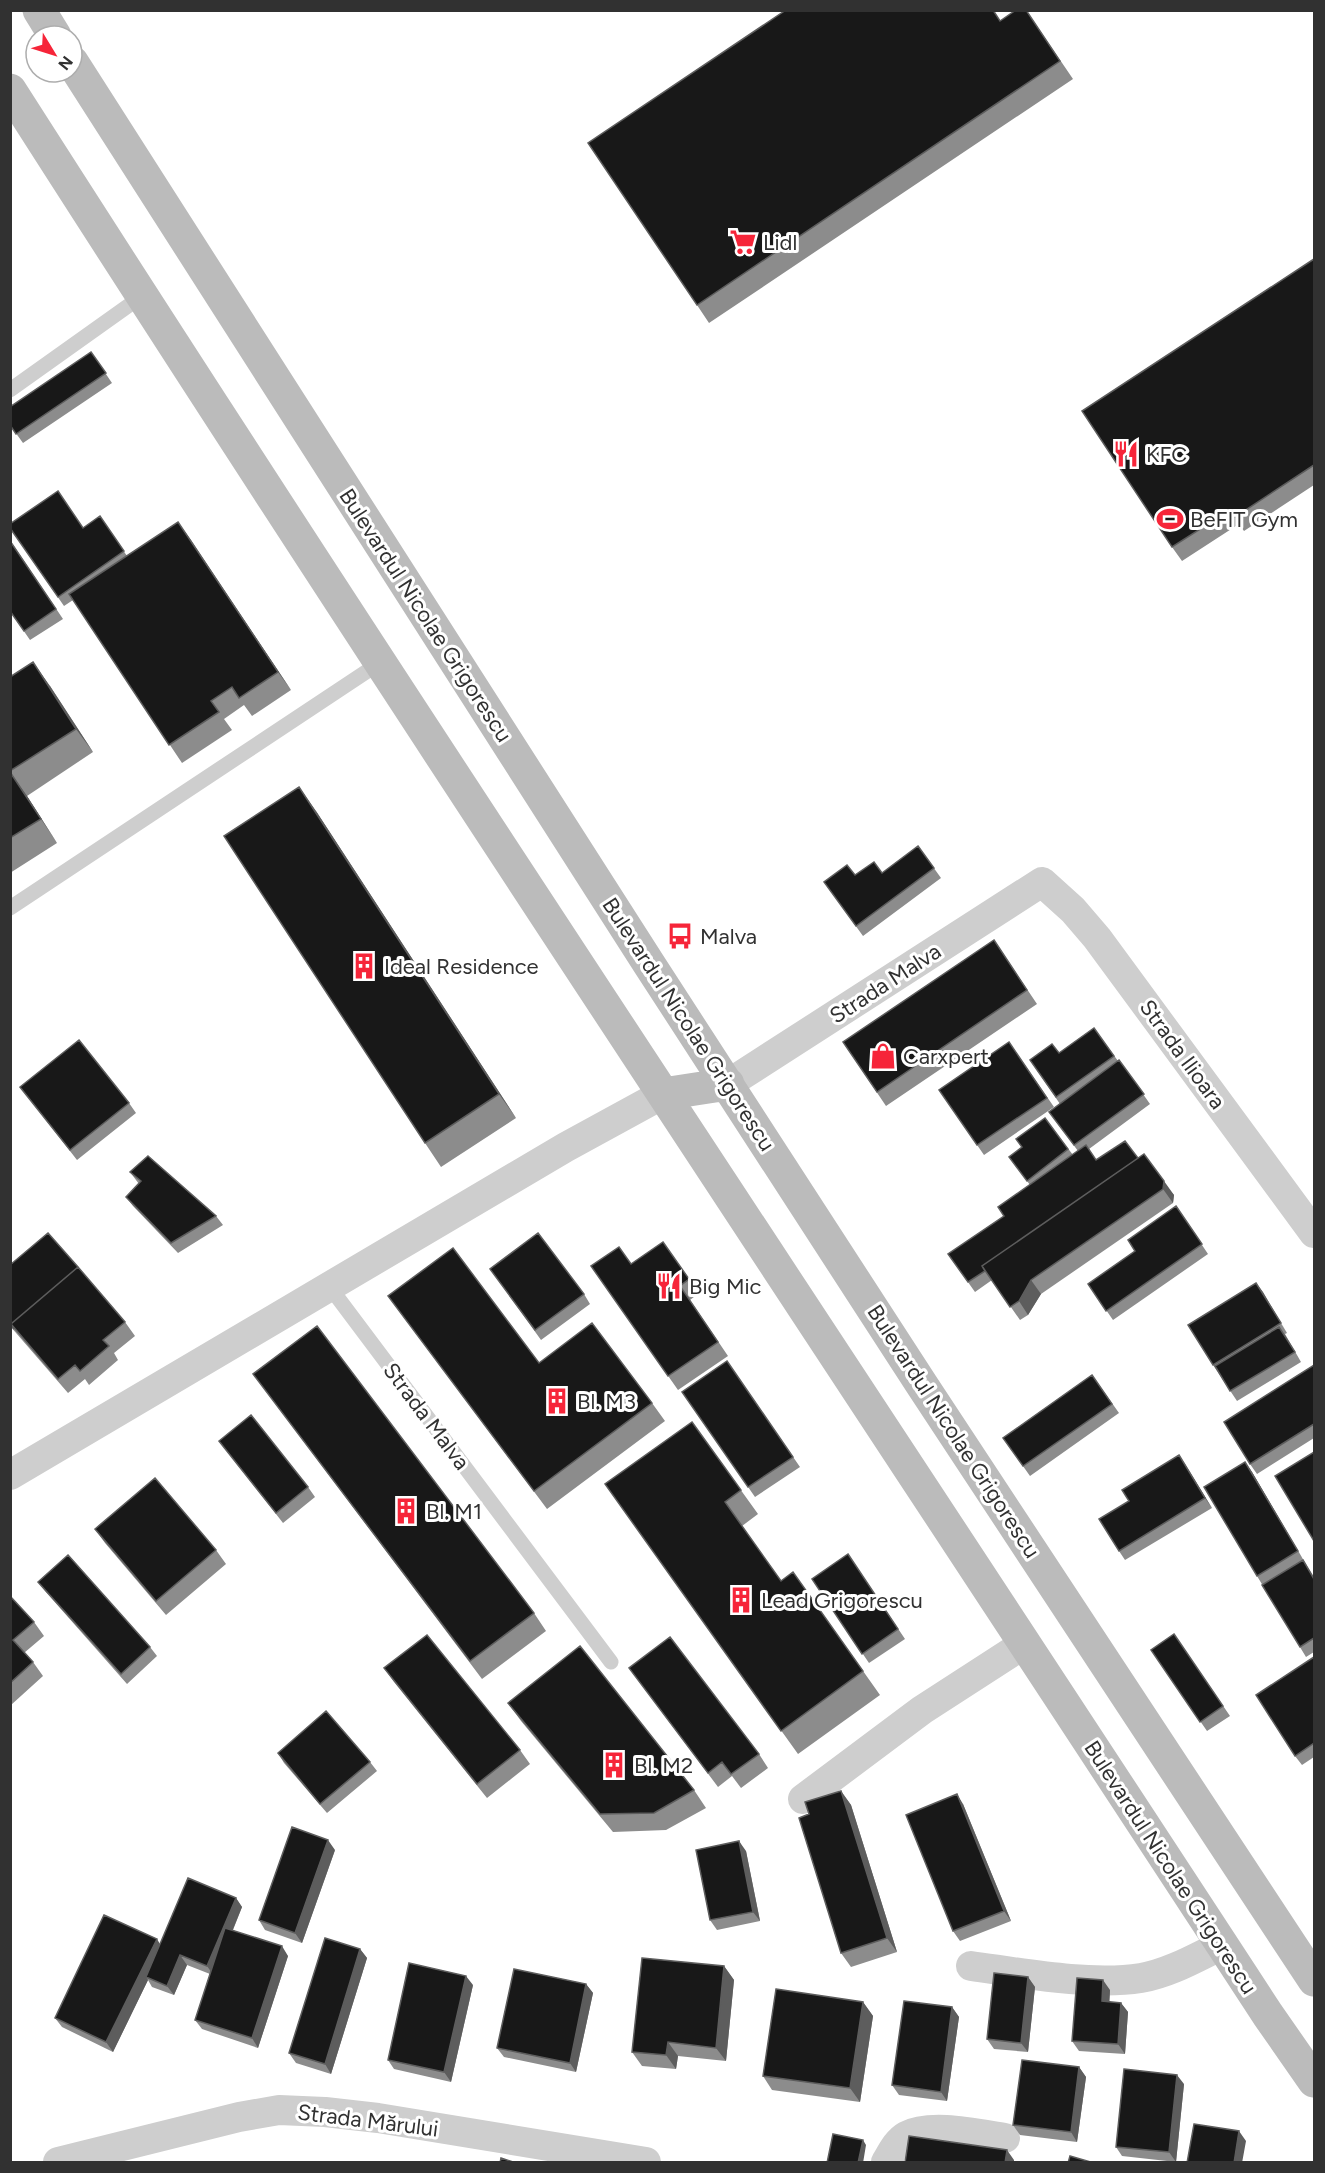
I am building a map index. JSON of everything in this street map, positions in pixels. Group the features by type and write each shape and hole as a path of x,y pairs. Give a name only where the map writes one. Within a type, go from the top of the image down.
{"main road":[{"path":"39,10 48,24"},
{"name":"Bulevardul Nicolae Grigorescu","path":"84,81 649,964 922,1385 1314,1980"},
{"name":"Bulevardul Nicolae Grigorescu","path":"10,90 663,1094 1314,2081"},
{"path":"663,1094 728,1084"}],"street":[{"name":"Strada Malva","path":"728,1084 1042,882"},
{"name":"Strada Ilioara","path":"1042,882 1073,910 1097,938 1314,1233"},
{"path":"10,1475 586,1135 663,1094"},
{"path":"803,1799 922,1710 1024,1644"},
{"path":"971,1966 1044,1976 1115,1980 1143,1977 1179,1966 1222,1944"},
{"name":"Strada Mărului","path":"58,2163 239,2117 279,2110 378,2118 646,2163"},
{"path":"886,2163 904,2137 923,2131 957,2132 1005,2138"}],"lane":[{"path":"10,390 142,296"},
{"path":"10,908 381,662"},
{"name":"Strada Malva","path":"329,1286 611,1662"}],"building":[{"name":"Lidl","path":"786,10 993,10 1000,21 1016,10 1026,10 1060,61 697,305 588,143"},
{"path":"1314,259 1314,465 1235,517 1230,510 1172,547 1082,411"},
{"path":"91,352 106,373 16,434 10,425 10,407"},
{"path":"58,491 83,528 100,516 124,551 58,597 10,528 10,524"},
{"path":"178,522 278,672 239,698 232,687 211,701 219,712 169,745 69,594"},
{"path":"10,541 56,609 24,631 10,611"},
{"path":"33,662 76,729 10,771 10,677"},
{"path":"10,772 41,819 10,838"},
{"name":"Ideal Residence","path":"299,787 499,1094 425,1143 224,836"},
{"path":"918,846 934,868 856,926 824,882 847,865 855,875 874,862 882,873"},
{"path":"994,940 1027,990 877,1092 843,1042"},
{"path":"1094,1028 1114,1056 1056,1097 1030,1060 1052,1044 1059,1053"},
{"path":"79,1040 129,1103 70,1150 20,1087"},
{"path":"1009,1042 1047,1098 977,1145 939,1090"},
{"path":"1119,1060 1144,1094 1074,1145 1049,1112"},
{"path":"1045,1118 1068,1149 1027,1181 1009,1157 1022,1147 1016,1139"},
{"path":"1125,1141 1138,1158 982,1266 985,1271 968,1282 948,1254 1004,1216 998,1207 1086,1145 1096,1160"},
{"path":"1144,1154 1164,1181 1163,1189 1031,1280 1019,1301 1010,1307 982,1266"},
{"path":"148,1156 216,1216 171,1243 126,1197 141,1181 130,1172"},
{"path":"1176,1206 1202,1244 1106,1311 1088,1284 1135,1251 1128,1240"},
{"path":"48,1233 78,1267 11,1324 14,1329 10,1324 10,1265"},
{"path":"538,1233 584,1294 535,1330 490,1269"},
{"path":"663,1242 689,1279 680,1286 718,1342 668,1376 591,1266 619,1247 631,1264"},
{"name":"Bl. M3","path":"453,1248 539,1363 592,1323 652,1403 534,1491 388,1296"},
{"path":"78,1267 125,1322 103,1340 109,1346 80,1371 75,1365 58,1379 11,1324"},
{"path":"1256,1283 1281,1323 1213,1365 1188,1325"},
{"name":"Bl. M1","path":"317,1326 534,1613 470,1661 253,1374"},
{"path":"1279,1327 1295,1352 1230,1391 1215,1366"},
{"path":"727,1361 793,1457 748,1487 682,1392"},
{"path":"1314,1365 1314,1424 1250,1464 1224,1422"},
{"path":"1092,1375 1112,1404 1023,1466 1003,1438"},
{"path":"251,1415 308,1487 276,1513 219,1441"},
{"name":"Lead Grigorescu","path":"692,1422 741,1490 725,1502 781,1581 793,1572 863,1671 781,1731 605,1484"},
{"path":"1314,1452 1314,1541 1275,1476"},
{"path":"1179,1455 1205,1498 1119,1551 1099,1519 1129,1501 1122,1490"},
{"path":"1245,1462 1298,1551 1257,1576 1204,1487"},
{"path":"155,1478 216,1550 156,1601 95,1529"},
{"path":"848,1554 898,1629 862,1654 812,1579"},
{"path":"68,1555 150,1647 121,1674 38,1582"},
{"path":"1303,1560 1314,1579 1314,1638 1300,1647 1262,1585"},
{"path":"10,1596 34,1622 13,1640 33,1662 10,1683"},
{"path":"1174,1634 1223,1706 1200,1722 1151,1650"},
{"path":"427,1635 520,1750 477,1784 384,1668"},
{"path":"670,1637 759,1754 731,1774 722,1762 708,1773 629,1668"},
{"name":"Bl. M2","path":"580,1646 694,1790 654,1813 600,1814 508,1703"},
{"path":"1314,1657 1314,1743 1295,1756 1256,1695"},
{"path":"326,1711 370,1762 320,1804 278,1753"},
{"path":"841,1791 887,1938 841,1953 799,1818 809,1814 805,1802"},
{"path":"957,1794 1004,1911 953,1931 906,1815"},
{"path":"292,1827 328,1840 295,1933 259,1920"},
{"path":"739,1841 753,1912 710,1920 696,1850"},
{"path":"188,1878 236,1898 207,1966 180,1955 167,1986 146,1977"},
{"path":"104,1915 157,1939 106,2042 55,2018"},
{"path":"225,1928 282,1946 252,2038 195,2020"},
{"path":"325,1938 360,1949 325,2064 289,2053"},
{"path":"642,1958 724,1966 716,2048 668,2042 666,2055 632,2052"},
{"path":"409,1963 466,1976 444,2072 388,2060"},
{"path":"514,1969 586,1984 570,2063 497,2048"},
{"path":"994,1973 1028,1977 1021,2043 987,2039"},
{"path":"1077,1978 1103,1980 1102,2001 1121,2003 1118,2044 1072,2041"},
{"path":"776,1989 863,2002 850,2088 763,2076"},
{"path":"904,2001 952,2007 941,2092 892,2085"},
{"path":"1022,2060 1079,2067 1071,2132 1013,2125"},
{"path":"1124,2069 1177,2075 1169,2152 1116,2147"},
{"path":"1194,2124 1239,2131 1234,2163 1187,2163"},
{"path":"833,2134 863,2140 858,2163 827,2163"},
{"path":"909,2136 1007,2150 1005,2163 905,2163"},
{"path":"1070,2156 1094,2163 1068,2163"},
{"path":"501,2158 516,2163 500,2163"}],"place":[{"name":"Lidl","path":"743,242"},
{"name":"KFC","path":"1126,454"},
{"name":"BeFIT Gym","path":"1170,519"},
{"name":"Malva","path":"680,936"},
{"name":"Ideal Residence","path":"364,966"},
{"name":"Carxpert","path":"883,1056"},
{"name":"Big Mic","path":"669,1286"},
{"name":"Bl. M3","path":"557,1401"},
{"name":"Bl. M1","path":"406,1511"},
{"name":"Lead Grigorescu","path":"741,1600"},
{"name":"Bl. M2","path":"614,1765"}]}
